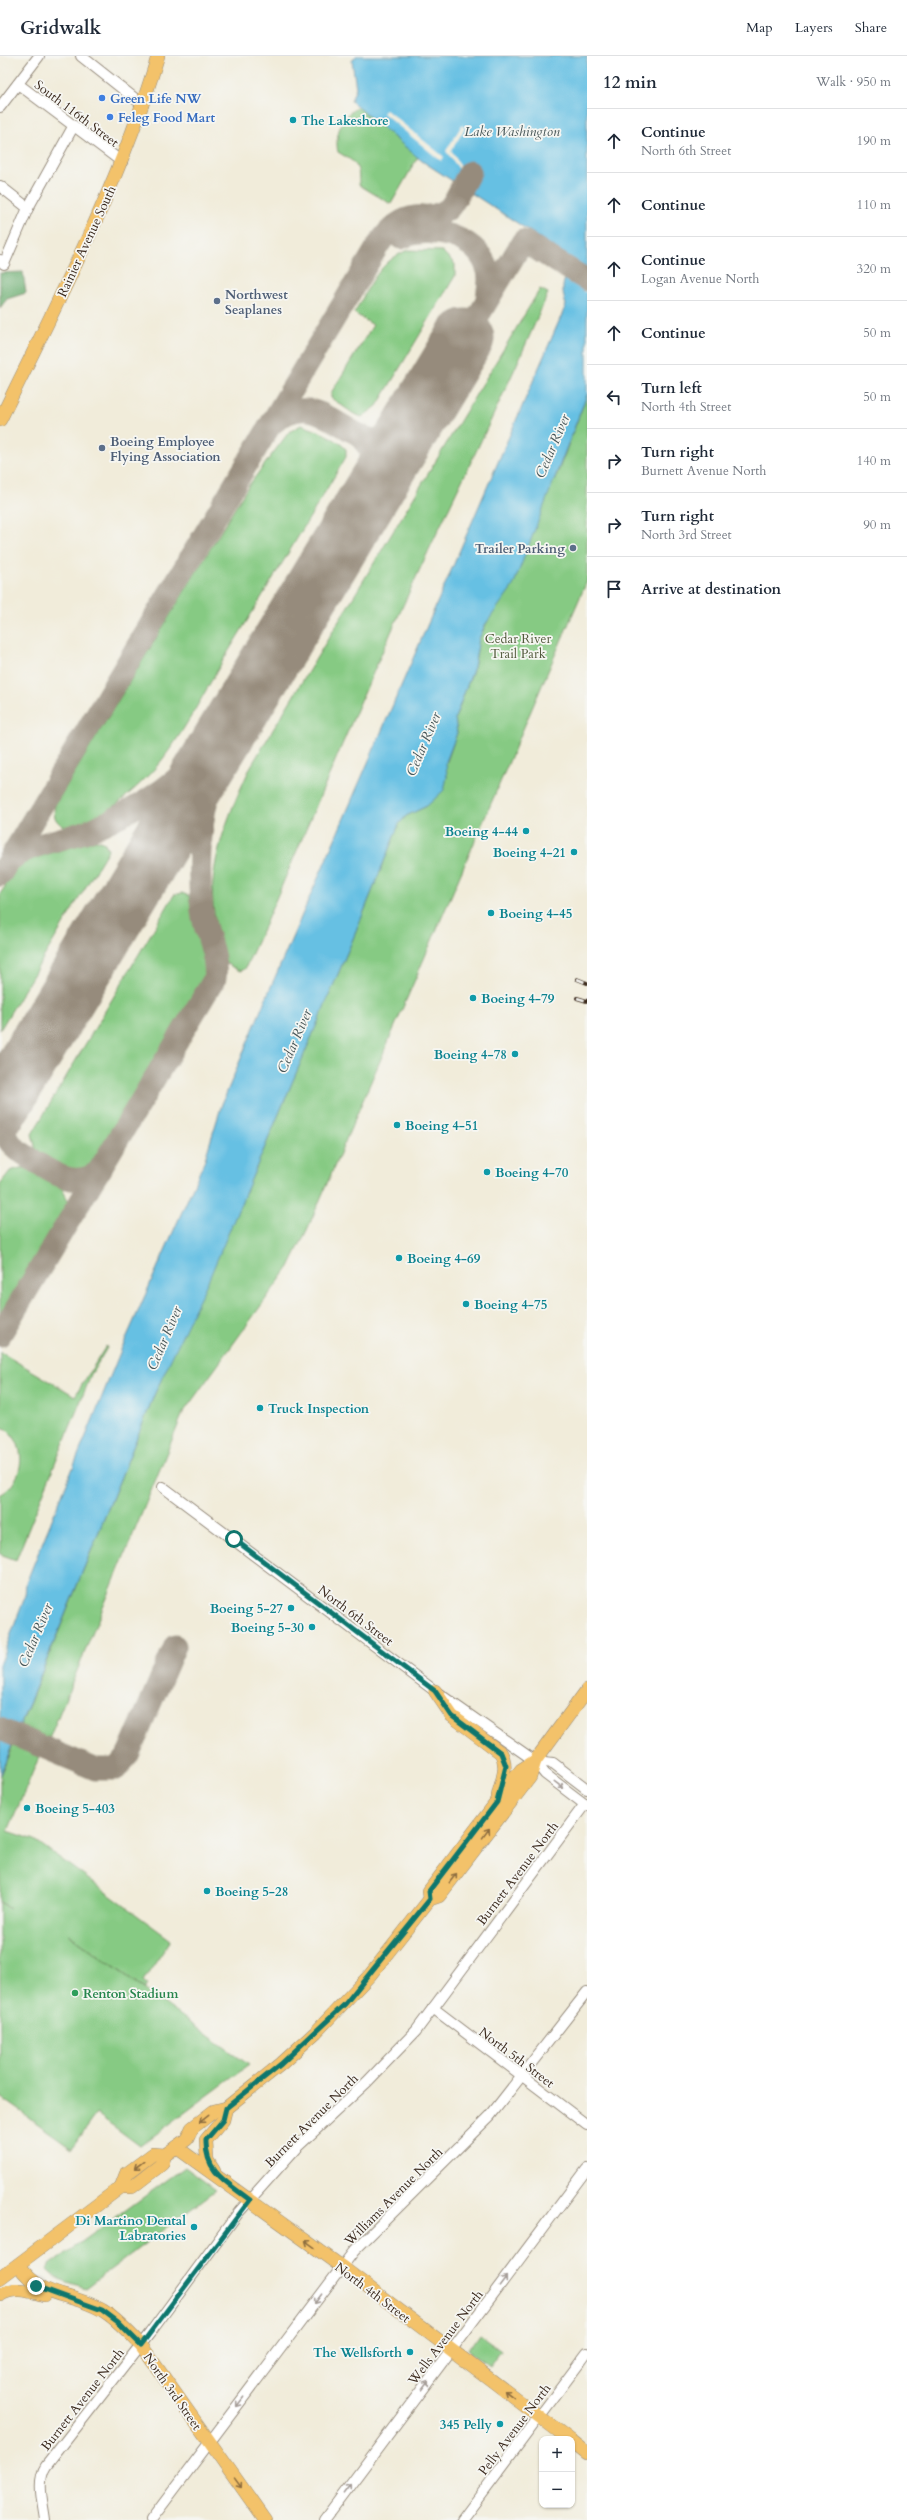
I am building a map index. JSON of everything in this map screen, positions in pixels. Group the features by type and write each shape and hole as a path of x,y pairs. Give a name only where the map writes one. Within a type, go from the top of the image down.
{"main road":[{"name":"Rainier Avenue South","path":"0,420 83,249 122,162 143,105 158,56"},
{"path":"0,2278 121,2187 126,2174 153,2154 165,2155 187,2139 200,2137 345,2004 430,1899 439,1896 530,1777 535,1761 587,1690"},
{"path":"435,1691 452,1716 501,1753 504,1758 506,1766 497,1802"},
{"path":"430,1899 429,1891 521,1770 535,1761"},
{"path":"216,2174 207,2160 206,2140 225,2114"},
{"name":"North 4th Street","path":"176,2147 216,2174 342,2267 565,2436"},
{"name":"North 3rd Street","path":"18,2265 36,2286 102,2310 118,2322 141,2345 265,2520"},
{"path":"0,2295 6,2292 23,2289 78,2302"},
{"path":"575,2443 587,2453"}],"street":[{"path":"0,107 39,56"},
{"path":"81,56 143,105"},
{"name":"South 116th Street","path":"18,84 122,162"},
{"path":"2,262 28,208 73,126"},
{"path":"0,186 28,208"},
{"name":"North 6th Street","path":"163,1487 435,1691 535,1761 545,1774 586,1805"},
{"name":"North 6th Street","path":"535,1761 553,1763 587,1789"},
{"name":"Burnett Avenue North","path":"44,2520 41,2474 141,2345 250,2200 297,2147 402,2047 586,1805"},
{"name":"Williams Avenue North","path":"151,2520 342,2267 366,2238 463,2145 522,2077 587,1992"},
{"name":"North 5th Street","path":"433,2008 587,2125"},
{"name":"Wells Avenue North","path":"324,2520 587,2169"},
{"name":"Pelly Avenue North","path":"462,2520 587,2353"}],"green space":[{"path":"358,107 418,157 391,204 359,185 358,172 355,164 353,161 338,152 337,139 340,126 348,115"},
{"path":"409,250 442,251 455,264 455,276 377,406 362,417 354,414 331,398 331,393 373,325 354,313 370,285 382,268 399,255"},
{"path":"23,272 26,293 7,299 0,308 0,273"},
{"path":"540,289 548,293 531,333 401,610 245,969 240,971 225,963 221,955 213,904 213,887 218,851 236,798 251,766"},
{"name":"Cedar River Trail Park","path":"587,395 587,581 307,1230 289,1267 183,1413 49,1739 20,1727 155,1393 244,1196 355,934 399,824 406,816 427,806 447,777 445,767 457,733 455,718 474,667 479,639 558,472"},
{"path":"301,425 331,437 337,441 346,449 346,457 225,657 187,723 162,760 143,781 113,807 97,818 82,825 68,827 58,822 54,812 55,805 249,485 289,432"},
{"path":"96,840 105,843 108,850 0,1030 0,894 21,862"},
{"path":"182,893 189,896 208,977 205,988 97,1163 89,1173 74,1172 61,1168 36,1150 32,1134 174,895"},
{"path":"20,1168 37,1171 53,1180 65,1194 68,1203 68,1212 65,1220 37,1266 15,1299 0,1317 0,1184 10,1171"},
{"path":"106,1346 107,1348 92,1373 16,1560 0,1554 0,1495 9,1489 15,1480 21,1460 20,1450 16,1440 9,1432 0,1426 0,1352 75,1396"},
{"name":"Renton Stadium","path":"13,1745 39,1757 8,1831 35,1840 171,1940 143,1981 148,1985 145,1989 68,1934 249,2065 140,2146 97,2114 72,2148 0,2097 0,1902 10,1909 0,1901 0,1775"},
{"path":"185,2167 216,2190 86,2288 56,2278 47,2270 50,2265"},
{"path":"479,2334 501,2350 489,2366 468,2350"}],"water":[{"path":"356,56 587,56 587,395 513,586 485,625 479,639 474,667 455,718 457,733 446,762 447,777 444,790 427,806 406,816 399,824 355,934 209,1279 155,1393 0,1775 0,1663 25,1597 26,1583 121,1350 204,1162 222,1104 263,1005 566,305 563,286 574,260 422,161 351,101 356,88 352,61"}],"pier":[{"path":"386,110 444,157 441,161 383,113"},
{"path":"462,125 465,128 451,151 463,169 458,177 455,176 459,169 446,151"},
{"path":"572,261 587,270 587,293 562,278"},
{"path":"0,1719 22,1728 14,1746 0,1740"}],"taxiway":[{"path":"0,875 379,244 394,227 404,220 415,217 436,215 448,209 454,202 470,172"},
{"path":"401,238 413,234 438,233 463,241 473,248 481,257 487,268 489,275 487,298"},
{"path":"465,338 523,241 587,280"},
{"path":"273,423 291,412 308,410 324,415 355,433 371,439 389,440 408,432"},
{"path":"361,437 373,453 375,484"},
{"path":"0,1335 215,978 215,962 202,912 200,885 201,835 204,812 216,765 236,716"},
{"path":"8,862 26,850 36,846 90,830 120,816 148,800 187,770 223,731"},
{"path":"4,1100 2,1114 3,1126 7,1138 16,1149 47,1169 58,1175 69,1178 80,1179 91,1177 101,1169"},
{"path":"0,1729 95,1769 116,1769 128,1755 175,1646"}],"runway":[{"path":"0,1107 465,338"}],"railway":[{"path":"577,979 587,983"},
{"path":"577,998 587,1001"}],"place":[{"name":"Green Life NW","path":"102,98"},
{"name":"Feleg Food Mart","path":"110,117"},
{"name":"The Lakeshore","path":"293,120"},
{"name":"Northwest Seaplanes","path":"217,301"},
{"name":"Boeing Employee Flying Association","path":"102,448"},
{"name":"Trailer Parking","path":"573,548"},
{"name":"Boeing 4-44","path":"526,831"},
{"name":"Boeing 4-21","path":"574,852"},
{"name":"Boeing 4-45","path":"491,913"},
{"name":"Boeing 4-79","path":"473,998"},
{"name":"Boeing 4-78","path":"515,1054"},
{"name":"Boeing 4-51","path":"397,1125"},
{"name":"Boeing 4-70","path":"487,1172"},
{"name":"Boeing 4-69","path":"399,1258"},
{"name":"Boeing 4-75","path":"466,1304"},
{"name":"Truck Inspection","path":"260,1408"},
{"name":"Boeing 5-27","path":"291,1608"},
{"name":"Boeing 5-30","path":"312,1627"},
{"name":"Boeing 5-403","path":"27,1808"},
{"name":"Boeing 5-28","path":"207,1891"},
{"name":"Renton Stadium","path":"75,1993"},
{"name":"Di Martino Dental Labratories","path":"194,2227"},
{"name":"The Wellsforth","path":"410,2352"},
{"name":"345 Pelly","path":"500,2424"}],"route":[{"path":"36,2286 102,2310 118,2322 141,2345 239,2212 250,2200 216,2174 207,2160 206,2140 214,2133 223,2120 226,2108 281,2064 345,2004 392,1948 430,1899 429,1891 497,1802 506,1766 501,1753 452,1716 435,1691 234,1539"}],"water label":[{"name":"Lake Washington","path":"512,131"},
{"name":"Cedar River","path":"552,446"},
{"name":"Cedar River","path":"423,744"},
{"name":"Cedar River","path":"294,1041"},
{"name":"Cedar River","path":"164,1338"},
{"name":"Cedar River","path":"35,1635"}]}
